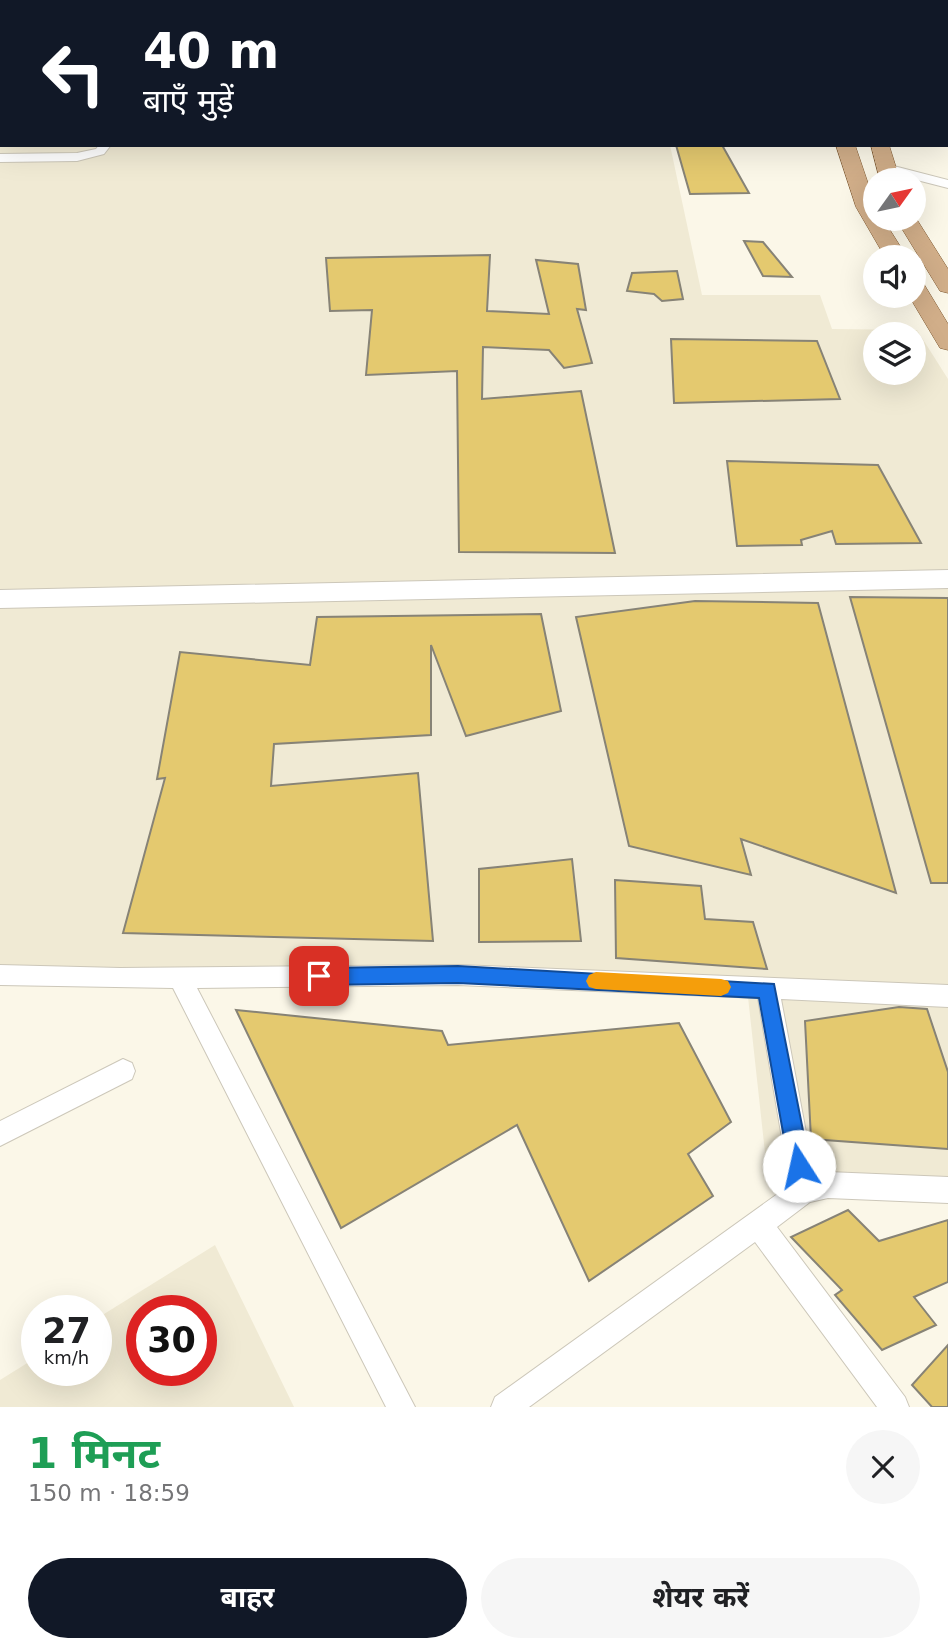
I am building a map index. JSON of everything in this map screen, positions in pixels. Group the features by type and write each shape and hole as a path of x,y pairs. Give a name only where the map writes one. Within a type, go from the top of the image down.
{"main road":[{"path":"846,147 866,207 889,245"},
{"path":"881,147 886,168"},
{"path":"914,231 948,286"},
{"path":"926,306 948,343"}],"street":[{"path":"0,158 84,156 100,152 104,147"},
{"path":"926,180 948,184"},
{"path":"0,599 948,579"},
{"path":"0,975 180,978 458,975 948,996"},
{"path":"180,978 401,1407"},
{"path":"768,990 804,1191"},
{"path":"0,1134 123,1071"},
{"path":"505,1407 804,1191 828,1185 948,1190"},
{"path":"758,1224 894,1407"}],"shaded area":[{"path":"0,147 670,147 702,295 820,295 832,329 863,329 863,385 926,385 926,344 948,379 948,1182 768,1180 748,997 0,966"},
{"path":"215,1245 294,1407 0,1407 0,1380 21,1367 21,1386 112,1386 112,1309 126,1300 126,1386 217,1386 217,1295 135,1295"}],"building":[{"path":"677,147 723,147 749,193 690,194"},
{"path":"744,241 763,242 792,277 763,276"},
{"path":"490,255 487,311 549,314 536,260 578,264 586,310 577,309 592,363 564,368 549,350 483,347 482,399 581,391 615,553 459,552 457,371 366,375 372,310 330,311 326,258"},
{"path":"677,271 683,299 662,301 654,294 627,291 632,273"},
{"path":"671,339 817,341 840,399 674,403"},
{"path":"727,461 878,465 921,543 836,544 832,531 801,540 802,545 737,546"},
{"path":"850,597 948,598 948,883 931,883"},
{"path":"695,601 818,603 896,893 741,839 751,875 629,846 576,617"},
{"path":"541,614 561,711 466,736 431,645 431,735 274,744 271,786 418,773 433,941 123,933 165,778 157,779 180,652 310,665 317,617"},
{"path":"572,859 581,941 479,942 479,869"},
{"path":"615,880 701,886 705,919 753,922 767,969 616,958"},
{"path":"899,1007 927,1009 948,1072 948,1149 811,1139 805,1021"},
{"path":"236,1010 442,1031 448,1045 679,1023 731,1122 688,1154 713,1196 589,1281 517,1125 341,1228"},
{"path":"848,1210 879,1241 948,1220 948,1282 914,1297 936,1325 882,1350 835,1295 842,1290 791,1237"},
{"path":"948,1345 948,1407 932,1407 912,1385"}],"slow traffic":[{"path":"596,981 721,987"}],"route":[{"path":"319,976 458,975 768,990 799,1166"}]}
